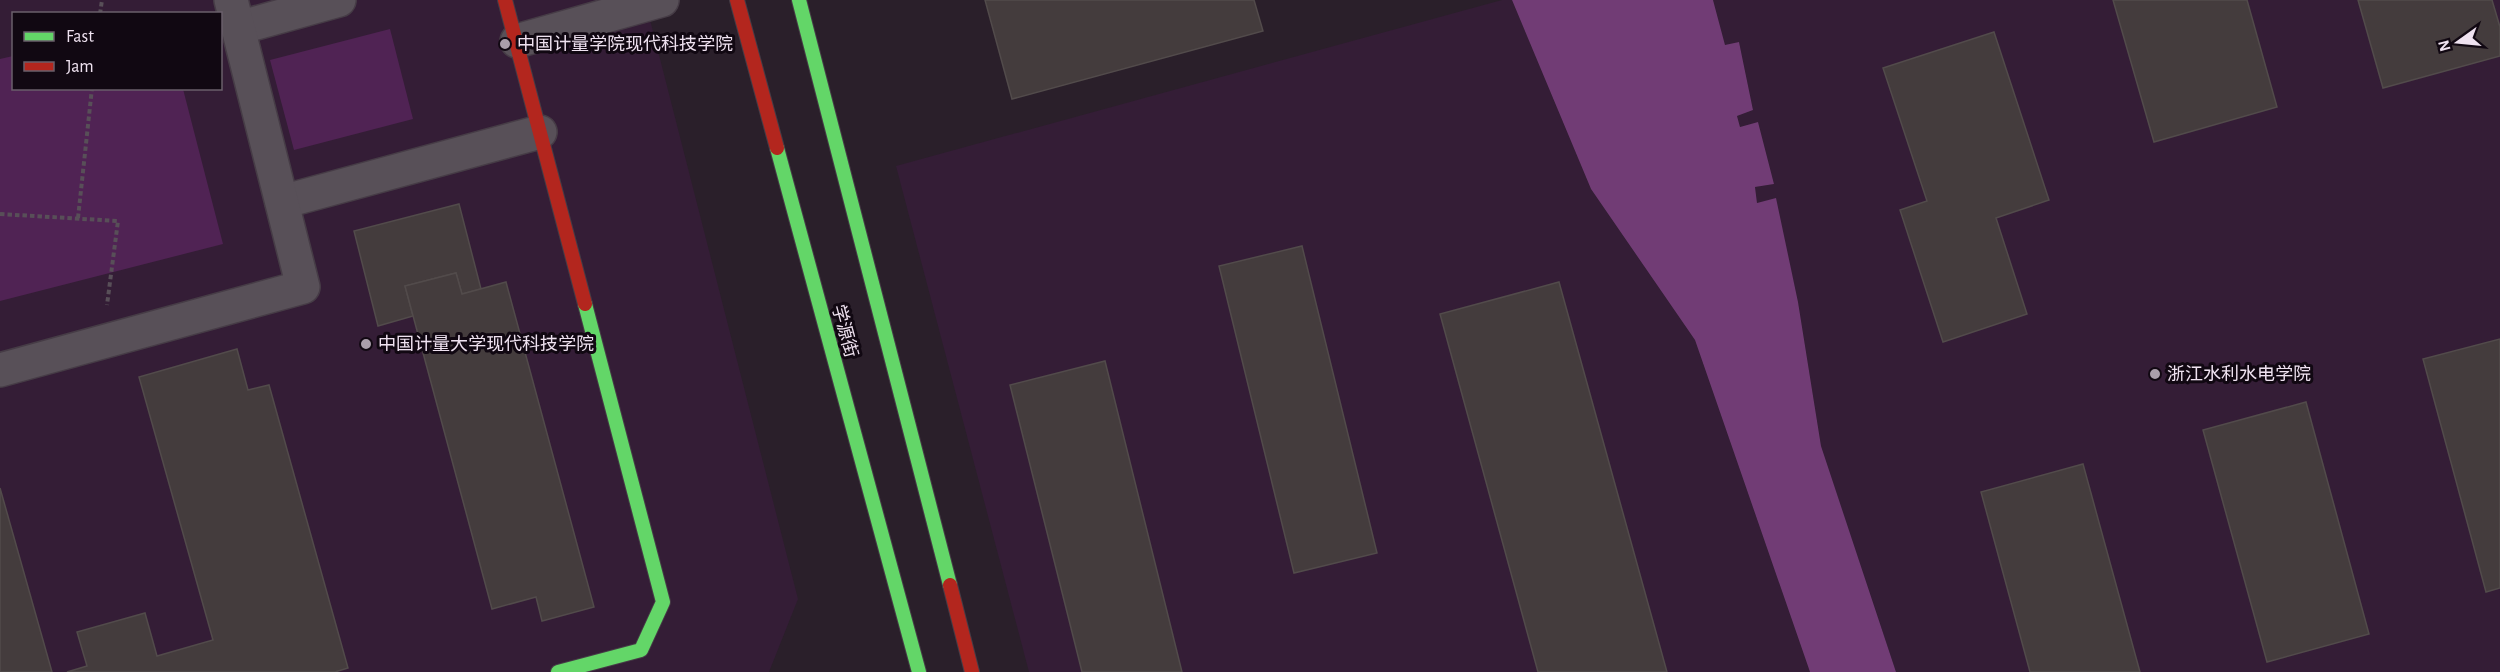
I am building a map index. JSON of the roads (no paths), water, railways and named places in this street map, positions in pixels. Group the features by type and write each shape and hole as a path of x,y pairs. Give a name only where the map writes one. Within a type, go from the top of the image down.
{"main road":[{"path":"505,0 663,602 641,650 558,672"},
{"name":"学源街","path":"737,0 919,672"},
{"path":"799,0 972,672"}],"street":[{"path":"0,369 303,287 234,14 339,0"},
{"path":"517,41 662,0"},
{"path":"282,202 540,132"}],"place":[{"name":"中国计量学院现代科技学院","path":"505,44"},
{"name":"中国计量大学现代科技学院","path":"366,344"},
{"name":"浙江水利水电学院","path":"2155,374"}]}
